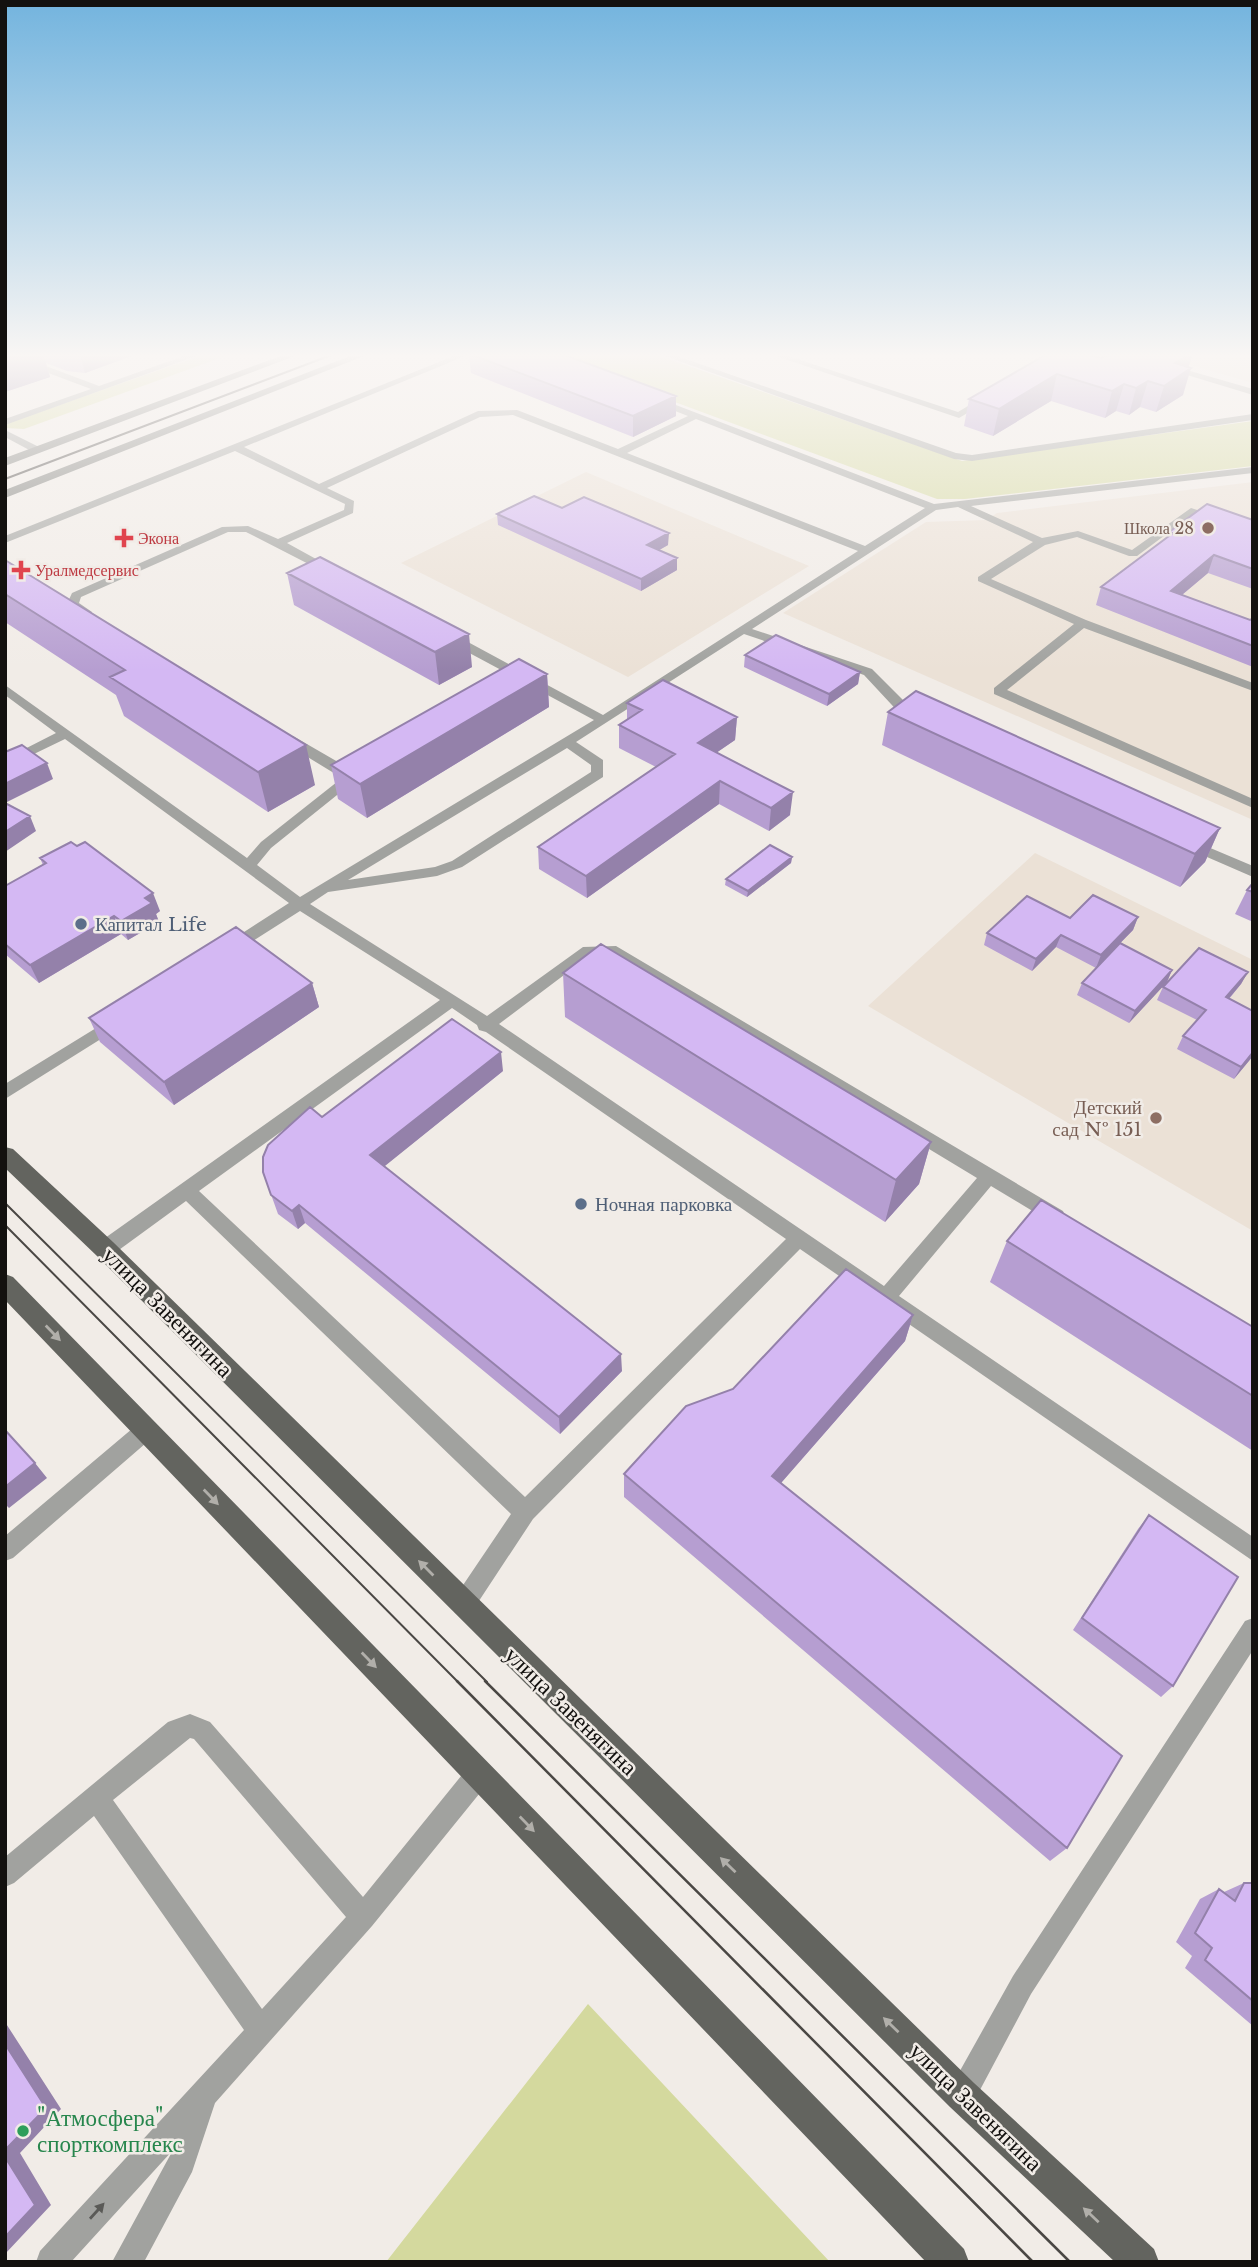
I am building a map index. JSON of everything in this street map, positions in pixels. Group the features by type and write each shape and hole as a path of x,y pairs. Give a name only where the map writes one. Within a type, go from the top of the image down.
{"main road":[{"path":"5,494 93,460"},
{"name":"улица Завенягина","path":"5,1155 105,1249 962,2095 1141,2262"},
{"path":"9,1295 146,1430 951,2262"}],"lane":[{"path":"5,540 203,460"},
{"path":"263,460 350,503 349,511 278,543"},
{"path":"320,486 378,460"},
{"path":"640,460 866,550"},
{"path":"810,460 933,507"},
{"path":"217,957 321,890 603,720 933,507 1253,470"},
{"path":"959,504 1041,542"},
{"path":"1253,532 1191,511 1133,554 1078,534 1041,542 982,579 1082,623 1253,687"},
{"path":"99,622 73,604 76,595 226,529 247,529 349,582"},
{"path":"1082,623 998,691 1253,804"},
{"path":"743,630 869,672 902,710 923,724"},
{"path":"444,635 522,684 603,720"},
{"path":"5,689 300,904 452,1000 485,1026 797,1240 887,1296 1253,1550"},
{"path":"5,764 66,733"},
{"path":"249,865 266,845 356,774 282,735"},
{"path":"321,890 438,871 457,864 598,774 598,763 567,742"},
{"path":"1177,838 1253,872"},
{"path":"485,1026 579,956 588,951 611,950 1070,1224"},
{"path":"105,1249 452,1000"},
{"path":"5,1093 123,1017"},
{"path":"887,1296 990,1175"},
{"path":"186,1190 524,1512"},
{"path":"463,1605 524,1512 797,1240"},
{"path":"5,1550 146,1430"},
{"path":"962,2095 1022,1985 1253,1629"},
{"path":"5,1874 177,1731 197,1727 363,1917"},
{"path":"51,2262 363,1917 479,1774"},
{"path":"97,1798 261,2031"},
{"path":"127,2262 182,2167 197,2130 203,2096"}],"shaded area":[{"path":"586,472 809,566 628,677 401,563"},
{"path":"1253,482 1253,820 783,613 926,522 986,520 997,513"},
{"name":"Детский сад № 151","path":"1035,853 1253,960 1253,1231 868,1006"}],"green space":[{"path":"831,460 1253,460 1253,466 965,499 937,499"},
{"path":"588,2004 830,2262 386,2262"}],"building":[{"path":"534,496 562,508 584,497 669,533 647,545 677,558 641,579 497,514"},
{"path":"1207,504 1253,520 1253,569 1214,555 1171,591 1250,620 1253,618 1253,646 1101,587"},
{"path":"320,557 469,634 435,652 287,573"},
{"path":"5,560 306,745 258,772 110,677 125,670 5,594"},
{"path":"776,635 860,672 829,694 745,655"},
{"path":"519,659 547,674 360,784 331,765"},
{"path":"663,680 737,717 698,743 793,792 771,808 720,781 586,876 538,847 675,754 619,725 642,710 627,703"},
{"path":"916,691 1220,828 1195,854 888,712"},
{"path":"22,745 47,763 5,784 5,752"},
{"path":"5,803 30,816 5,832"},
{"path":"71,842 77,846 85,842 153,893 145,898 152,903 121,921 114,916 30,965 5,944 5,886 46,863 40,858"},
{"path":"770,845 792,857 748,891 726,879"},
{"path":"1093,895 1138,917 1101,955 1061,935 1036,959 987,933 1027,896 1070,918"},
{"path":"236,927 312,983 164,1082 89,1018"},
{"path":"1120,943 1172,970 1135,1011 1082,983"},
{"path":"601,944 931,1142 896,1180 563,973"},
{"path":"1199,948 1248,972 1226,997 1253,1011 1253,1052 1241,1067 1183,1036 1206,1010 1163,987"},
{"path":"452,1019 501,1052 370,1155 621,1354 559,1417 299,1205 292,1211 271,1195 263,1172 263,1157 268,1145 310,1107 322,1117"},
{"path":"1041,1200 1253,1327 1253,1396 1007,1241"},
{"path":"846,1269 913,1315 772,1476 1122,1756 1067,1848 624,1474 686,1406 733,1389"},
{"path":"5,1430 35,1463 5,1487"},
{"path":"1149,1515 1238,1577 1173,1686 1082,1618"},
{"path":"1244,1883 1253,1883 1253,2001 1205,1960 1212,1948 1195,1933 1219,1889 1235,1901"},
{"path":"5,2044 46,2108 5,2150"},
{"path":"5,2157 35,2205 5,2237"}],"tram line":[{"path":"5,479 56,460"},
{"path":"5,1203 487,1682"},
{"path":"5,1225 458,1682"},
{"path":"457,1681 1033,2262"},
{"path":"485,1681 1070,2262"}],"place":[{"name":"Школа 28","path":"1208,528"},
{"name":"Экона","path":"124,538"},
{"name":"Уралмедсервис","path":"21,570"},
{"name":"Капитал Life","path":"81,924"},
{"name":"Детский сад № 151","path":"1156,1118"},
{"name":"Ночная парковка","path":"581,1204"},
{"name":"\"Атмосфера\" спорткомплекс","path":"23,2131"}]}
